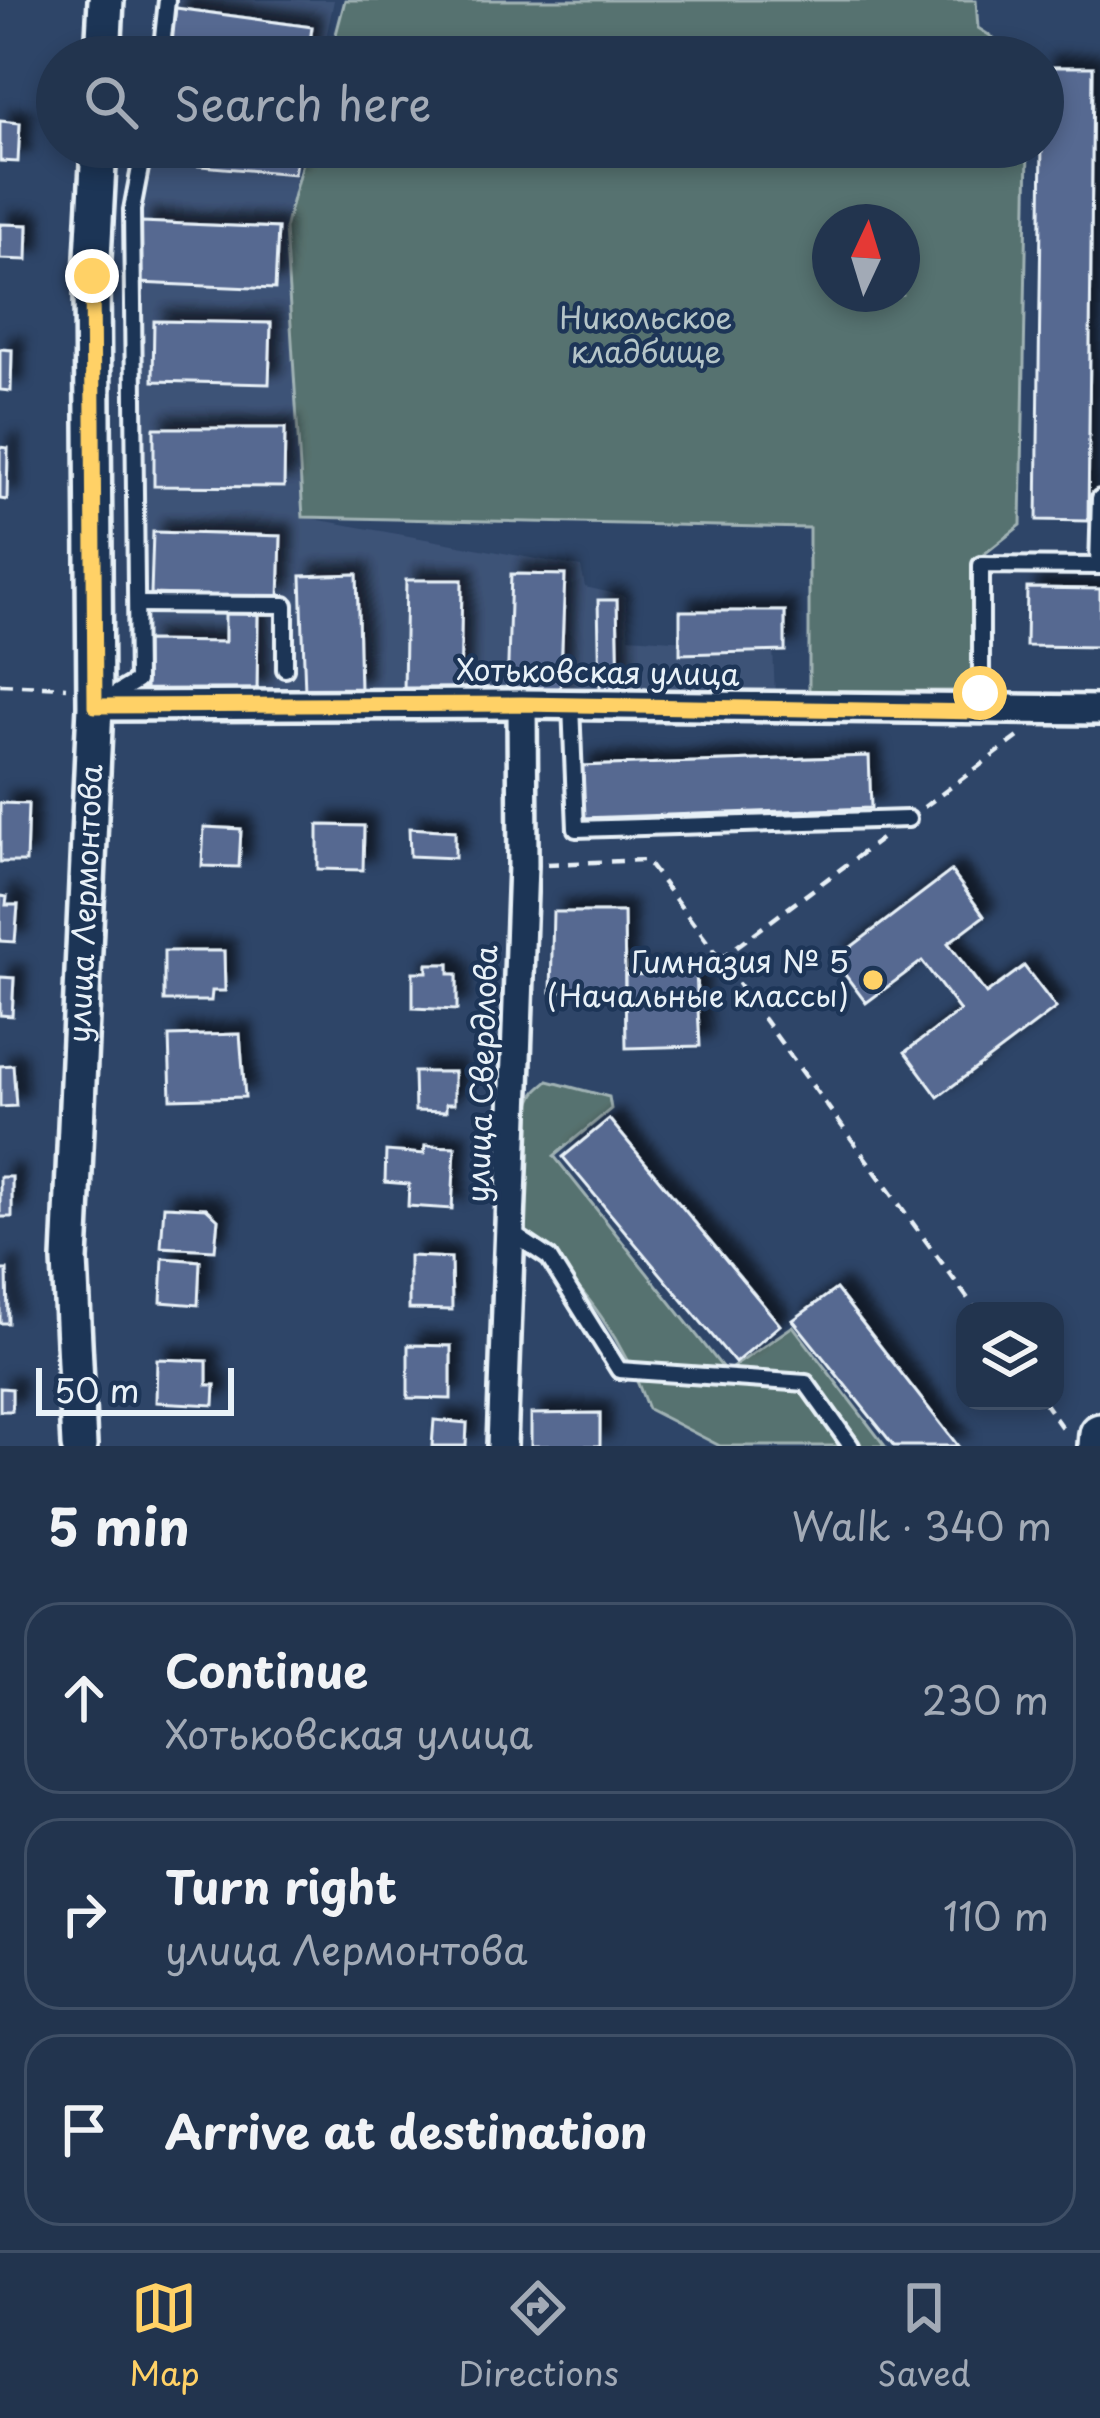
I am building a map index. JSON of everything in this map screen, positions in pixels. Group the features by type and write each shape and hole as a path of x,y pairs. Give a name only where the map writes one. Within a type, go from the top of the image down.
{"main road":[{"path":"1099,1446 1100,1434"}],"street":[{"path":"104,36 106,0"},
{"name":"улица Лермонтова","path":"79,1446 70,1260 95,697 92,276 98,168"},
{"name":"Хотьковская улица","path":"95,697 1100,710"},
{"name":"улица Свердлова","path":"502,1446 524,865 522,704"}],"lane":[{"path":"163,36 167,0"},
{"path":"95,697 137,681 132,210 140,168"},
{"path":"981,712 982,565 1099,566 1100,498"},
{"path":"136,604 285,605 285,669"},
{"path":"571,705 577,829 908,819"},
{"path":"510,1232 549,1258 620,1370 806,1383 851,1446"}],"path":[{"path":"0,685 95,697"},
{"path":"720,958 1024,733"},
{"path":"524,865 646,860 970,1302"},
{"path":"1050,1410 1075,1445"}],"shaded area":[{"path":"160,0 334,0 326,36 156,36"},
{"path":"130,168 298,168 285,229 303,517 581,567 585,587 625,596 629,637 773,647 775,698 125,698"}],"green space":[{"path":"345,0 976,0 978,28 990,36 336,36"},
{"name":"Никольское кладбище","path":"301,168 1028,168 1021,525 978,559 971,691 809,691 809,528 303,517 285,229"},
{"path":"548,1081 609,1097 611,1109 554,1156 726,1372 793,1326 885,1446 720,1446 648,1409 602,1317 568,1277 529,1246 523,1191 525,1127 534,1095"}],"building":[{"path":"176,8 312,27 311,36 172,36"},
{"path":"1064,67 1093,67 1088,521 1037,520 1042,168 1064,168"},
{"path":"0,121 20,123 18,162 0,161"},
{"path":"223,168 295,168 294,174"},
{"path":"141,222 278,228 275,289 138,283"},
{"path":"0,224 28,225 27,260 0,259"},
{"path":"154,321 271,323 269,384 153,381"},
{"path":"0,349 12,350 11,391 0,390"},
{"path":"154,428 285,428 284,487 154,486"},
{"path":"0,447 8,448 7,500 0,499"},
{"path":"153,532 281,536 279,598 151,594"},
{"path":"357,574 360,691 305,692 301,576"},
{"path":"511,574 565,575 560,694 507,692"},
{"path":"406,580 462,580 460,692 404,691"},
{"path":"1027,588 1100,589 1100,647 1026,646"},
{"path":"598,600 617,600 619,689 600,689"},
{"path":"680,611 785,611 785,651 680,654"},
{"path":"225,613 258,614 257,692 146,690 146,641 225,642"},
{"path":"869,756 871,808 581,818 580,766"},
{"path":"0,803 28,804 26,862 0,862"},
{"path":"318,825 364,826 363,870 318,869"},
{"path":"204,827 241,829 239,867 202,866"},
{"path":"409,828 455,831 455,858 410,856"},
{"name":"Гимназия № 5 (Начальные классы)","path":"951,871 984,916 948,943 986,994 1024,966 1056,1008 938,1097 905,1052 960,1011 922,961 866,1003 834,960"},
{"path":"0,896 7,897 6,905 18,905 15,942 0,941"},
{"path":"553,912 624,912 625,991 551,992"},
{"path":"164,951 224,951 225,991 212,991 211,1001 164,1001"},
{"path":"427,964 449,964 449,974 457,974 457,1010 413,1008 413,972 427,972"},
{"path":"696,973 700,1046 626,1048 625,975"},
{"path":"0,977 14,978 12,1016 0,1015"},
{"path":"240,1034 245,1097 171,1099 169,1036"},
{"path":"13,1065 16,1106 0,1107 0,1066"},
{"path":"414,1072 454,1072 454,1104 446,1104 446,1112 415,1111"},
{"path":"609,1119 780,1325 735,1363 563,1157"},
{"path":"425,1146 455,1147 452,1209 408,1206 409,1184 385,1182 386,1151 424,1154"},
{"path":"0,1177 12,1177 12,1217 0,1217"},
{"path":"164,1206 206,1208 218,1219 215,1250 161,1247"},
{"path":"409,1256 451,1258 452,1310 409,1309"},
{"path":"163,1258 200,1261 198,1305 161,1302"},
{"path":"0,1270 7,1270 8,1323 0,1323"},
{"path":"836,1289 958,1446 894,1446 793,1320"},
{"path":"408,1345 451,1346 451,1399 408,1398"},
{"path":"157,1359 207,1361 207,1385 215,1385 214,1405 156,1402"},
{"path":"0,1388 12,1389 12,1411 0,1411"},
{"path":"600,1413 600,1446 531,1446 531,1414"},
{"path":"434,1420 467,1423 466,1446 432,1446"}],"place":[{"name":"Гимназия № 5 (Начальные классы)","path":"873,980"}],"route":[{"path":"92,276 95,706 522,704 981,712 980,693"}]}
